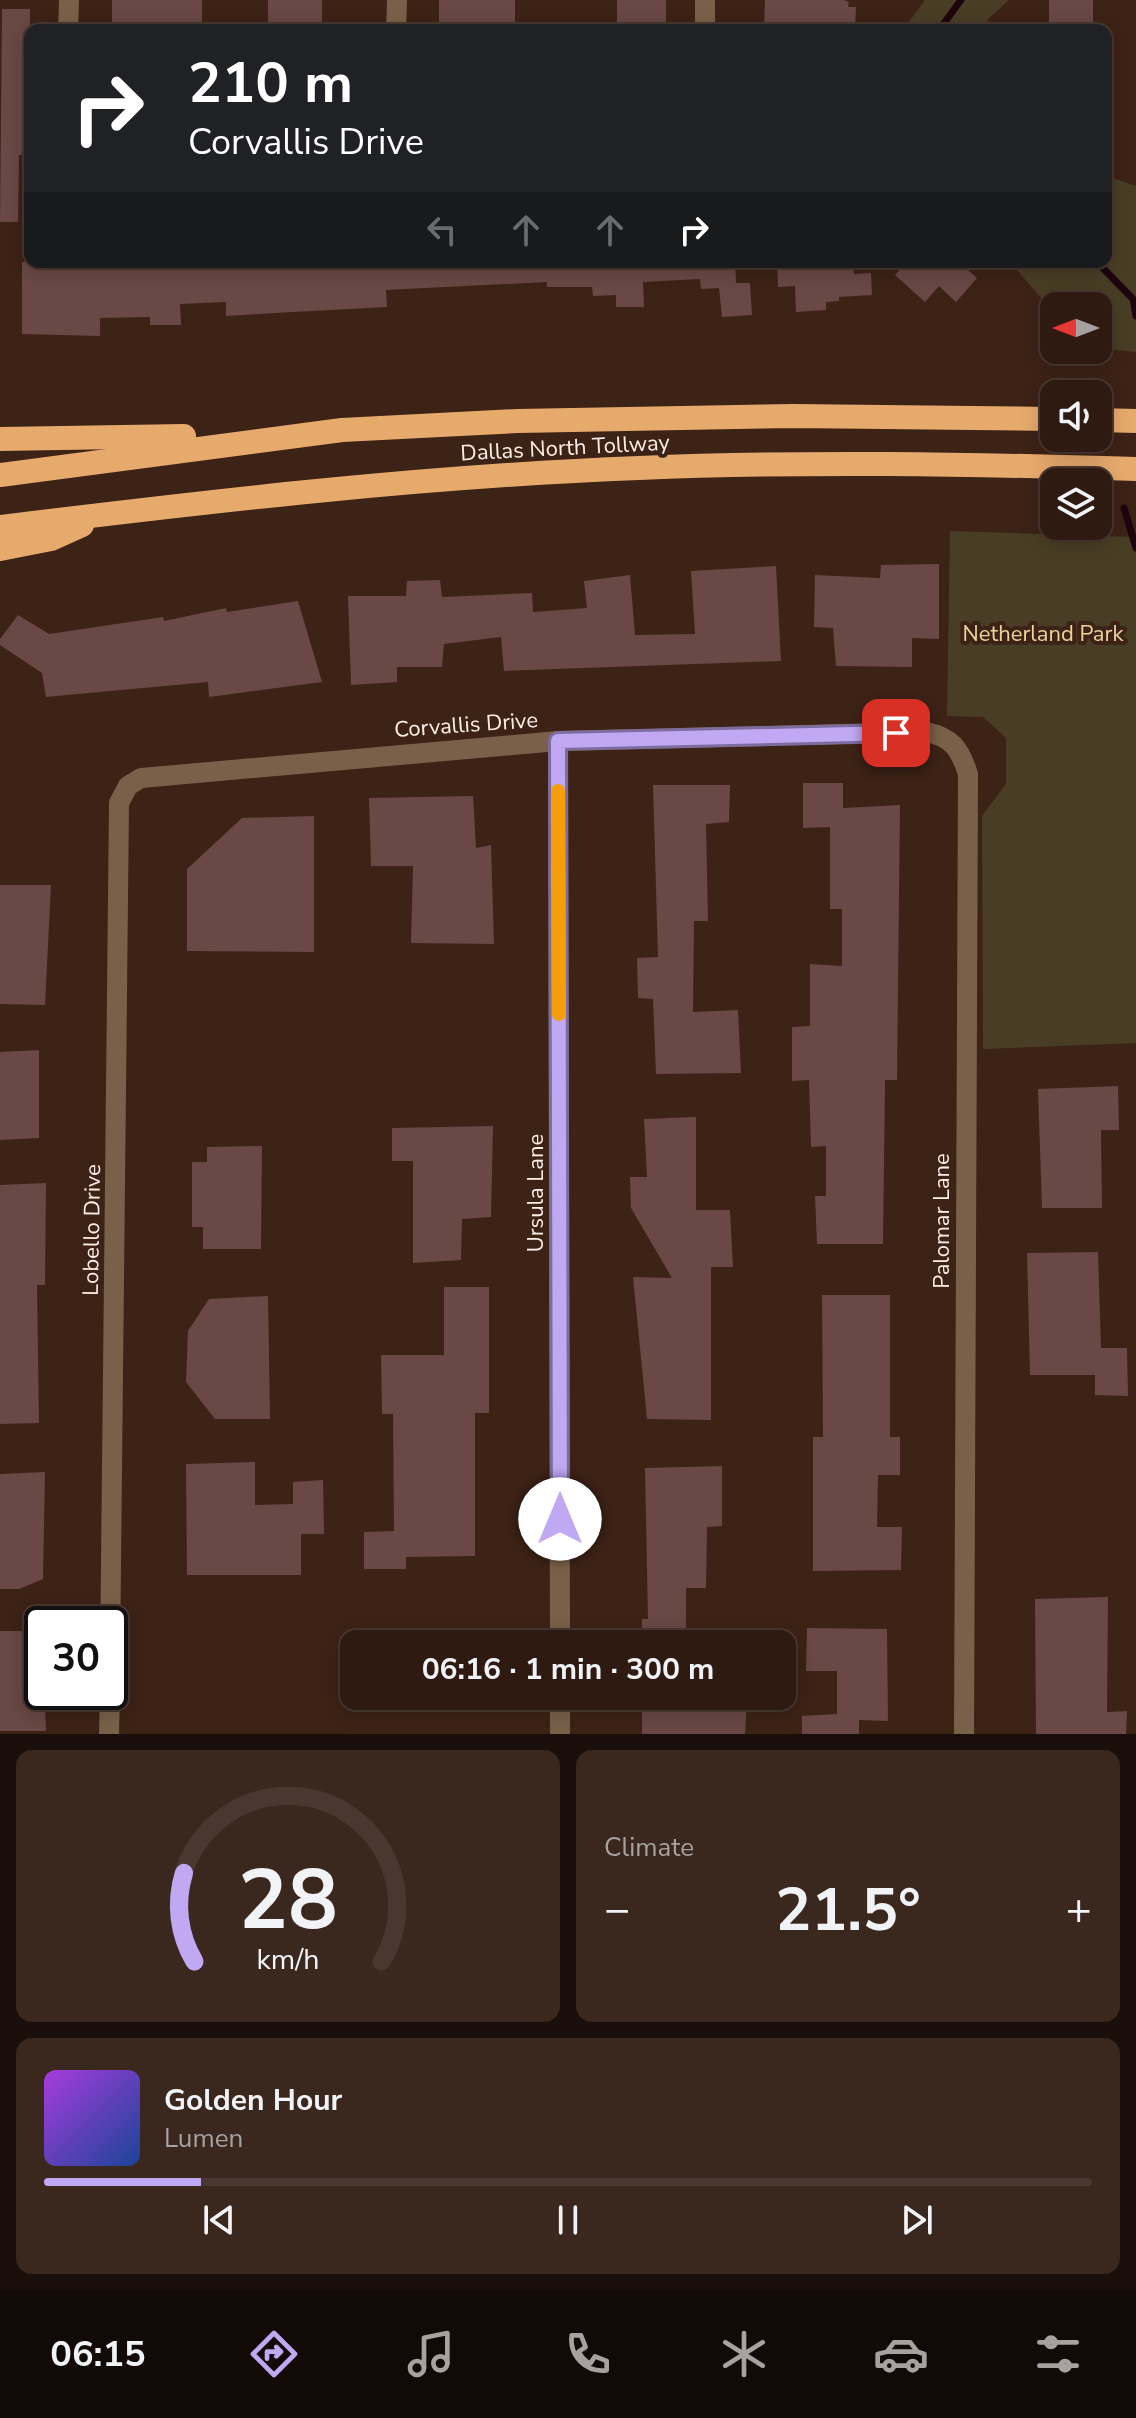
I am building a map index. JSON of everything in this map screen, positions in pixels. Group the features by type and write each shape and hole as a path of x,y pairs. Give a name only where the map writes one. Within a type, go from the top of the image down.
{"highway":[{"name":"Dallas North Tollway","path":"0,475 290,435 517,421 793,416 1040,419"},
{"path":"1112,420 1136,421"},
{"path":"0,439 290,435"},
{"name":"Dallas North Tollway","path":"0,527 459,479 637,468 828,463 1136,469"},
{"path":"0,549 51,539 111,513"}],"street":[{"path":"68,24 69,0"},
{"path":"396,24 397,0"},
{"path":"705,0 705,24"},
{"name":"Corvallis Drive","path":"119,803 128,786 141,778 558,741 926,732"},
{"name":"Palomar Lane","path":"926,732 946,735 961,754 968,774 964,1734"},
{"name":"Ursula Lane","path":"558,741 560,1630"},
{"name":"Lobello Drive","path":"111,1606 119,803"},
{"path":"109,1734 110,1710"},
{"path":"560,1710 560,1734"}],"green space":[{"path":"925,0 1009,0 988,19 987,24 907,24"},
{"path":"1112,178 1136,186 1136,352 1112,349 1112,292 1040,292 1040,297 1015,268 1112,268"},
{"name":"Netherland Park","path":"950,531 1040,534 1040,540 1136,537 1136,1043 983,1049 982,816 1006,784 1006,738 983,717 947,716"}],"building":[{"path":"112,0 202,0 202,24 112,24"},
{"path":"268,0 322,0 322,24 268,24"},
{"path":"439,0 515,0 515,24 439,24"},
{"path":"617,0 666,0 666,24 617,24"},
{"path":"765,0 844,0 849,2 848,7 856,7 855,24 764,24"},
{"path":"1049,0 1093,0 1093,24 1049,24"},
{"path":"2,9 30,9 30,24 24,24 24,155 19,155 18,222 0,222"},
{"path":"22,262 24,268 735,268 736,283 750,283 752,315 722,317 719,288 701,289 700,279 643,282 644,307 616,307 616,295 593,296 592,287 547,287 547,282 386,290 387,307 226,316 226,302 180,304 181,325 150,325 150,317 100,318 100,336 22,334"},
{"path":"777,268 854,268 854,274 871,273 872,295 839,297 839,301 826,302 826,310 796,312 795,286 778,287"},
{"path":"901,268 966,268 977,278 956,302 939,286 925,302 895,275"},
{"path":"939,564 939,639 912,638 912,667 836,666 833,628 814,627 815,575 880,578 881,565"},
{"path":"776,566 781,661 504,671 501,637 444,644 442,667 397,667 397,682 351,685 348,596 406,596 407,581 440,580 442,597 532,593 533,612 587,608 584,581 630,575 635,635 695,634 691,571"},
{"path":"298,601 322,682 209,697 208,682 46,697 42,673 0,645 0,639 18,615 49,634 163,617 164,621 226,608 227,612"},
{"path":"803,783 843,783 843,808 900,805 897,1080 885,1080 883,1244 817,1244 815,1196 826,1196 826,1146 811,1147 809,1080 792,1081 792,1027 810,1026 810,964 842,966 842,909 830,909 830,827 803,828"},
{"path":"653,785 730,785 729,822 706,824 708,921 694,921 693,1012 738,1010 741,1073 656,1074 653,999 638,998 637,958 658,957"},
{"path":"473,796 476,848 491,845 494,944 411,943 413,866 371,866 369,798"},
{"path":"314,816 314,952 187,951 187,869 242,818"},
{"path":"0,885 51,885 45,1005 0,1004"},
{"path":"39,1050 39,1138 0,1140 0,1052"},
{"path":"1118,1086 1119,1130 1101,1130 1102,1208 1042,1208 1038,1089"},
{"path":"696,1117 696,1210 730,1210 733,1267 711,1267 711,1420 647,1419 633,1277 672,1278 631,1208 630,1177 647,1177 644,1119"},
{"path":"493,1126 491,1217 462,1219 461,1260 413,1263 413,1161 392,1161 392,1128"},
{"path":"262,1146 261,1249 203,1249 203,1227 192,1227 192,1162 207,1162 207,1147"},
{"path":"46,1183 45,1285 37,1285 39,1423 0,1424 0,1185"},
{"path":"1098,1252 1101,1348 1127,1348 1128,1396 1095,1395 1095,1375 1030,1375 1027,1253"},
{"path":"444,1287 489,1287 489,1413 475,1413 475,1556 406,1557 406,1569 364,1569 364,1532 394,1531 393,1414 382,1414 381,1355 444,1355"},
{"path":"822,1295 890,1295 890,1437 900,1437 900,1475 878,1475 877,1527 902,1527 901,1570 813,1571 813,1437 823,1437"},
{"path":"268,1296 270,1419 215,1419 186,1382 188,1331 209,1299"},
{"path":"255,1462 255,1505 293,1504 293,1482 323,1480 324,1534 301,1534 301,1575 187,1575 186,1464"},
{"path":"722,1466 722,1526 707,1527 706,1588 686,1588 686,1630 642,1630 642,1619 648,1619 645,1468"},
{"path":"45,1472 43,1579 19,1589 0,1589 0,1474"},
{"path":"1108,1597 1107,1712 1127,1711 1126,1734 1036,1734 1035,1599"},
{"path":"807,1628 887,1629 888,1721 859,1720 859,1734 802,1734 802,1716 837,1714 837,1671 806,1671"},
{"path":"0,1631 24,1631 24,1710 45,1710 46,1731 0,1731"},
{"path":"642,1710 746,1710 745,1734 642,1734"}],"waterway":[{"path":"943,24 961,0"},
{"path":"1103,268 1133,299 1136,316"},
{"path":"1124,508 1136,548"}],"slow traffic":[{"path":"558,791 559,1014"}],"route":[{"path":"560,1519 558,741 896,733"}]}
